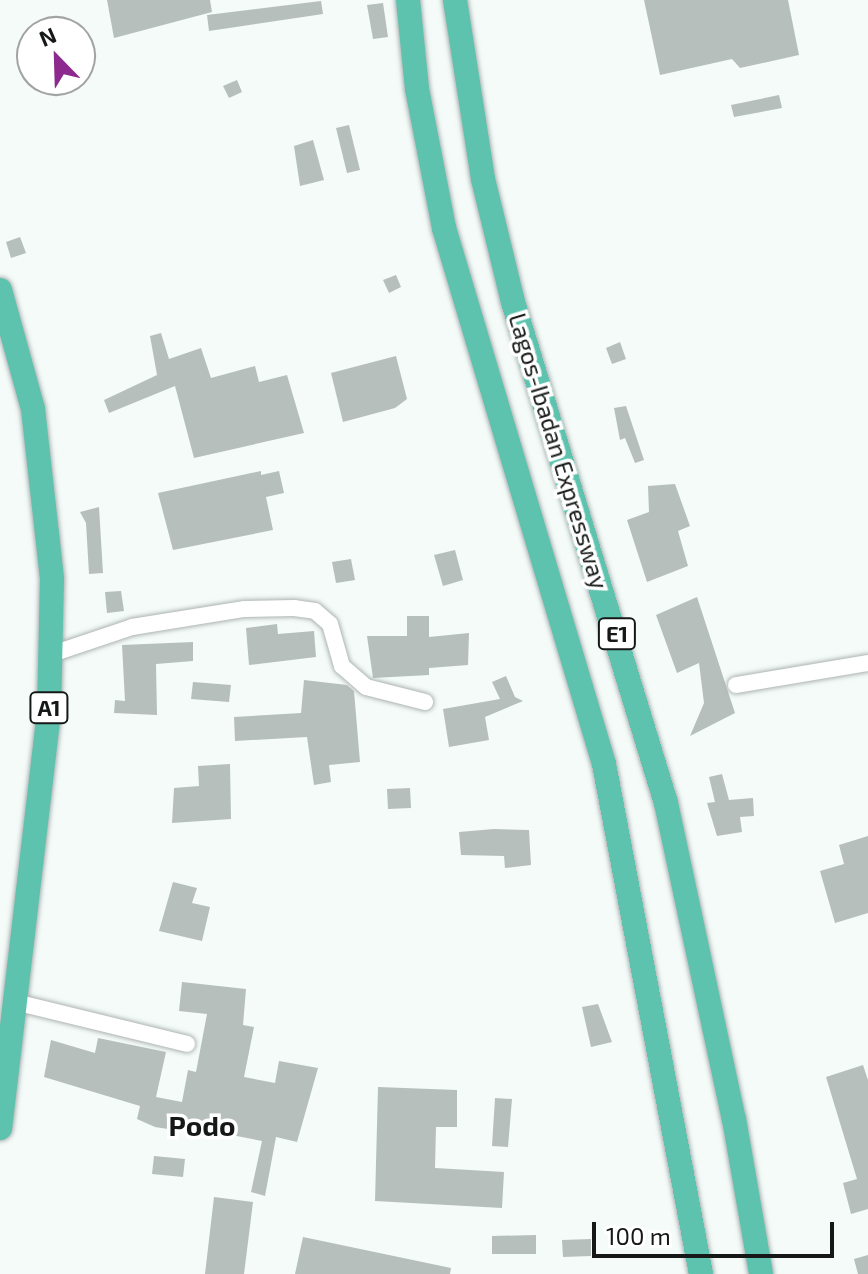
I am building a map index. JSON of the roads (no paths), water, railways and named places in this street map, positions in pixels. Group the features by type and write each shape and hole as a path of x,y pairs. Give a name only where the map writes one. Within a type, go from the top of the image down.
{"highway":[{"name":"Lagos-Ibadan Expressway","path":"408,0 417,89 444,228 604,764 701,1274"},
{"name":"Lagos-Ibadan Expressway","path":"455,0 480,164 513,302 666,803 734,1119 761,1274"},
{"name":"A1","path":"0,290 33,409 47,510 52,654 15,1002 6,1048 0,1128"}],"street":[{"path":"52,654 132,627 245,609 304,609 315,611 330,624 342,666 353,678 366,687 425,702"},
{"path":"736,685 868,663"},
{"path":"15,1002 187,1044"}],"district":[{"name":"Podo","path":"202,1125"}]}
